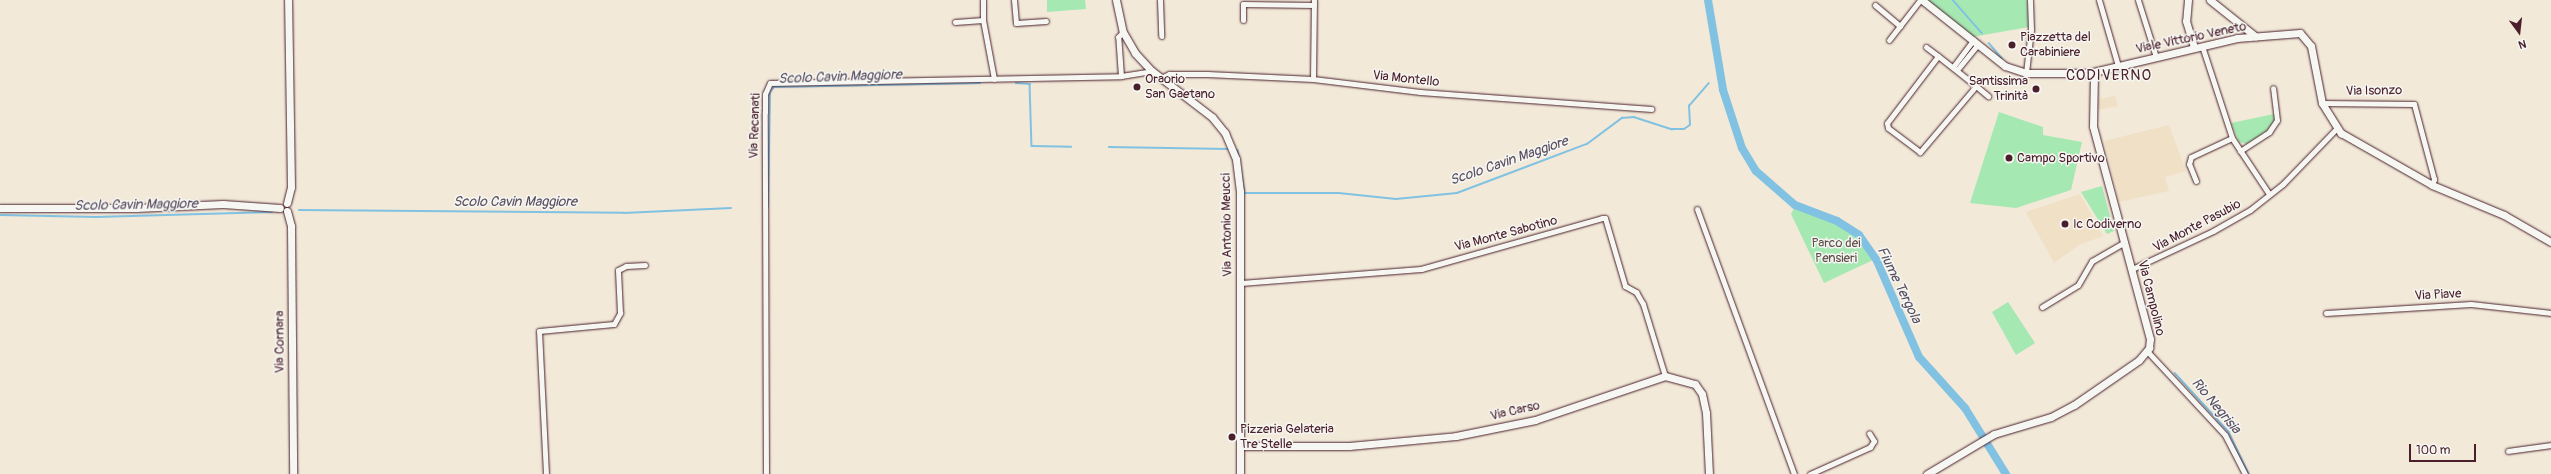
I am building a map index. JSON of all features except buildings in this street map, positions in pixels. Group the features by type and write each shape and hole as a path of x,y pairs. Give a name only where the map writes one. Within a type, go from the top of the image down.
{"street":[{"path":"0,208 136,208 223,204 284,210 282,203 287,203 291,187 288,0"},
{"path":"983,0 983,20 994,79"},
{"path":"1014,0 1016,22 1046,21"},
{"name":"Via Antonio Meucci","path":"1116,0 1123,32 1135,53 1160,78 1212,116 1234,152 1239,175 1240,474"},
{"path":"1160,0 1161,36"},
{"path":"1889,40 1921,0 2005,66 2026,73 2031,29 2030,0"},
{"path":"2099,0 2118,66"},
{"path":"2138,0 2156,57"},
{"path":"2188,0 2186,21 2194,48"},
{"path":"2210,0 2237,24 2255,36"},
{"path":"1243,20 1243,4 1314,2 1313,79"},
{"path":"1875,5 1900,26"},
{"path":"955,22 983,20"},
{"path":"2237,24 2237,38"},
{"path":"1121,76 1118,37 1123,32"},
{"name":"Viale Vittorio Veneto","path":"2026,73 2094,72 2237,38 2300,33 2312,46 2322,103"},
{"path":"1955,68 1975,42"},
{"path":"2202,46 2232,138 2269,194"},
{"path":"1926,47 1955,68 1988,96"},
{"path":"1938,56 1888,120 1888,128 1919,152 1923,151 1976,86"},
{"name":"Via Recanati","path":"766,474 767,88 770,83 780,81 1121,76 1152,71"},
{"name":"Via Campolino","path":"1927,474 1989,437 2051,417 2140,360 2148,351 2150,339 2092,120 2094,72"},
{"name":"Via Montello","path":"1160,78 1169,74 1207,74 1313,79 1420,92 1651,109"},
{"path":"2240,151 2269,132 2277,120 2272,88"},
{"path":"2322,103 2337,128 2356,144 2432,185 2504,215 2551,242"},
{"name":"Via Isonzo","path":"2322,103 2414,104 2434,179 2432,185"},
{"name":"Via Monte Pasubio","path":"2132,269 2213,232 2269,194 2337,128"},
{"path":"2196,181 2189,164 2191,157 2232,138"},
{"path":"1697,209 1793,472"},
{"name":"Via Cornara","path":"284,210 291,226 293,474"},
{"name":"Via Monte Sabotino","path":"1240,283 1421,269 1605,218 1625,286 1636,292 1643,304 1665,376"},
{"path":"2042,307 2078,286 2092,261 2125,242"},
{"path":"546,474 539,331 614,324 620,313 618,270 626,266 645,265"},
{"name":"Via Piave","path":"2326,313 2471,304 2551,313"},
{"path":"2148,351 2225,435 2245,474"},
{"path":"1665,376 1695,384 1702,394 1706,413 1709,474"},
{"name":"Via Carso","path":"1241,446 1349,446 1456,436 1535,420 1665,376"},
{"path":"1810,474 1870,447 1874,441 1869,433"},
{"path":"2508,451 2551,445"}],"shaded area":[{"path":"2115,96 2118,106 2097,110 2098,99"},
{"path":"2169,125 2186,171 2165,177 2169,191 2119,202 2104,141"},
{"name":"Ic Codiverno","path":"2080,194 2103,236 2079,245 2054,263 2026,212"}],"green space":[{"path":"1047,0 1085,0 1086,9 1047,12"},
{"path":"1926,0 2027,0 2029,27 1972,37"},
{"path":"1999,112 2043,127 2043,135 2082,142 2071,190 2016,208 1970,203"},
{"path":"2274,114 2275,120 2267,131 2247,144 2239,142 2231,123"},
{"path":"2102,186 2114,231 2107,234 2081,192"},
{"name":"Parco dei Pensieri","path":"1795,207 1835,222 1858,237 1873,260 1824,283 1791,214"},
{"path":"2008,302 2035,343 2016,355 1992,312"}],"waterway":[{"name":"Fiume Tergola","path":"1708,0 1723,90 1742,148 1756,171 1795,205 1837,221 1859,235 1877,261 1919,357 1965,408 2006,474"},
{"name":"Rio Negrisia","path":"1953,0 1982,33"},
{"name":"Rio Negrisia","path":"1989,43 2002,58"},
{"name":"Scolo Cavin Maggiore","path":"768,207 770,92 774,87 980,83"},
{"name":"Scolo Cavin Maggiore","path":"1016,83 1030,84 1032,146 1071,147"},
{"name":"Scolo Cavin Maggiore","path":"1238,150 1245,193 1339,193 1396,199 1457,193 1587,144 1622,118 1634,117 1672,129 1684,129 1690,125 1689,106 1709,83"},
{"name":"Scolo Cavin Maggiore","path":"1109,147 1228,149"},
{"name":"Scolo Cavin Maggiore","path":"299,210 624,213 731,208"},
{"name":"Scolo Cavin Maggiore","path":"0,215 96,217 272,212"},
{"name":"Rio Negrisia","path":"2175,373 2229,432 2249,474"}],"place":[{"name":"Piazzetta del Carabiniere","path":"2012,45"},
{"name":"Oraorio San Gaetano","path":"1137,87"},
{"name":"Santissima Trinità","path":"2036,89"},
{"name":"Campo Sportivo","path":"2009,158"},
{"name":"Ic Codiverno","path":"2065,224"},
{"name":"Pizzeria Gelateria Tre Stelle","path":"1232,437"}],"district":[{"name":"CODIVERNO","path":"2109,76"}]}
